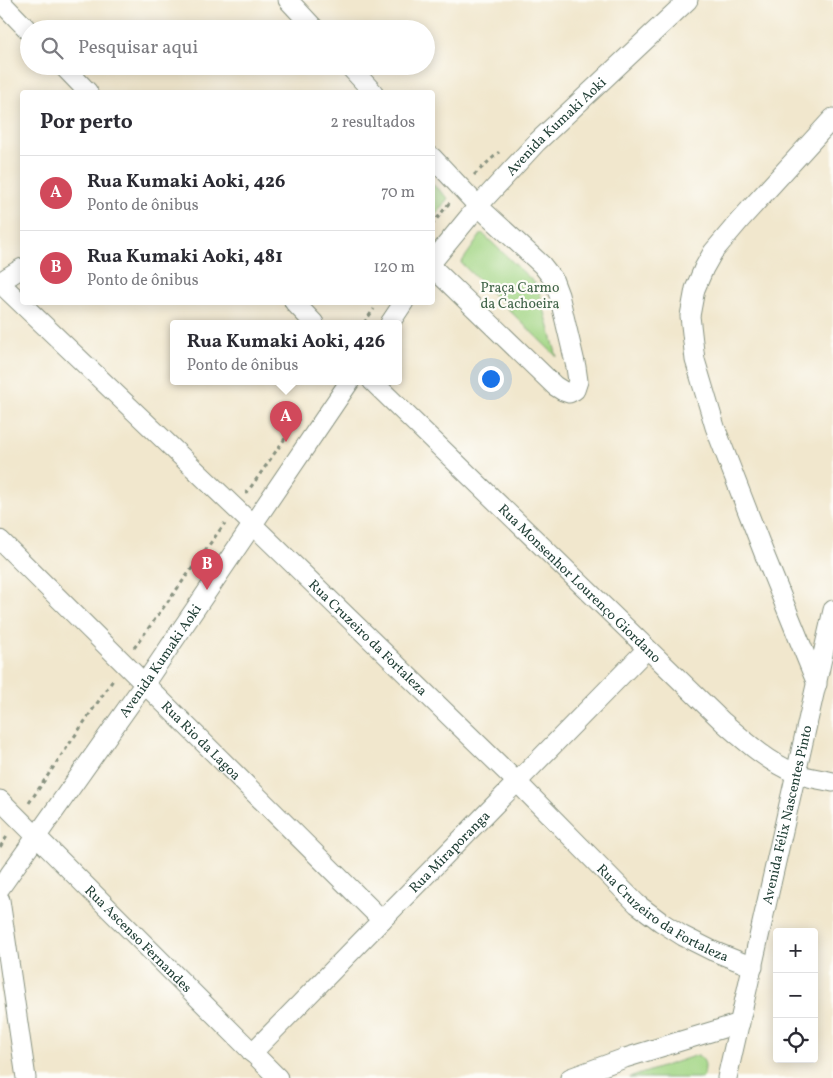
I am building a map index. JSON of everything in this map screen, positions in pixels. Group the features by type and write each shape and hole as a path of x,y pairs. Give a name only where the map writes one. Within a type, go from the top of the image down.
{"street":[{"path":"288,0 306,20"},
{"name":"Avenida Kumaki Aoki","path":"435,258 478,206 537,142 688,0"},
{"path":"0,1 20,22"},
{"path":"72,75 86,90"},
{"path":"357,75 371,90"},
{"path":"817,684 715,426 695,360 690,316 695,289 713,252 833,118"},
{"path":"435,160 478,206 542,265 552,279 559,295 576,367 578,382 575,390 569,393 555,386 435,270"},
{"path":"0,283 20,269"},
{"name":"Rua Cruzeiro da Fortaleza","path":"0,283 20,302"},
{"name":"Rua Cruzeiro da Fortaleza","path":"23,305 518,782 645,910 683,936 752,967"},
{"path":"297,305 311,320"},
{"path":"392,320 402,305"},
{"name":"Avenida Kumaki Aoki","path":"0,888 145,683 347,385"},
{"name":"Rua Monsenhor Lourenço Giordano","path":"376,385 723,722 756,749 796,774 833,782"},
{"name":"Rua Rio da Lagoa","path":"0,540 382,920"},
{"name":"Avenida Félix Nascentes Pinto","path":"728,1078 833,610"},
{"name":"Rua Miraporanga","path":"252,1053 648,649"},
{"name":"Rua Ascenso Fernandes","path":"0,800 278,1078"},
{"path":"0,900 26,1078"},
{"path":"570,1078 625,1058 740,1022"}],"path":[{"path":"435,222 444,210"},
{"path":"366,320 376,305"},
{"path":"244,497 303,412"},
{"path":"134,648 221,528"},
{"path":"34,794 112,682"}],"green space":[{"path":"435,187 448,198 435,215"},
{"name":"Praça Carmo da Cachoeira","path":"482,233 538,286 557,357 461,263"},
{"path":"697,1055 704,1062 703,1078 629,1078"}],"place":[{"name":"Rua Kumaki Aoki, 426","path":"286,442"},
{"name":"Rua Kumaki Aoki, 481","path":"207,590"}]}
